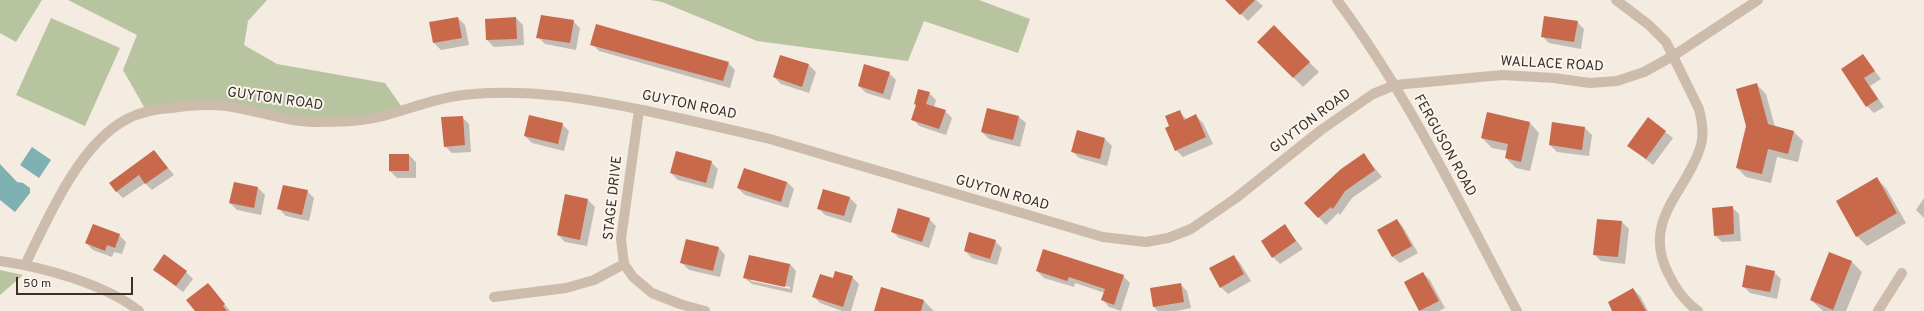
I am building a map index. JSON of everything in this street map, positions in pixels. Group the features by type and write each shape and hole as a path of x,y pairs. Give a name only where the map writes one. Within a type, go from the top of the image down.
{"street":[{"name":"FERGUSON ROAD","path":"1337,0 1394,84 1421,129 1517,311"},
{"path":"1616,0 1659,34 1666,42 1699,109 1702,121 1701,145 1665,212 1661,228 1661,249 1666,270 1680,294 1698,311"},
{"name":"WALLACE ROAD","path":"1394,84 1502,76 1554,78 1590,83 1617,81 1644,72 1673,56 1758,0"},
{"name":"GUYTON ROAD","path":"24,265 61,192 88,155 103,138 120,123 147,112 164,108 206,105 227,106 300,121 333,122 377,117 452,97 510,92 587,100 614,104 722,127 770,139 1103,237 1146,242 1175,236 1204,222 1321,130 1373,94 1394,84"},
{"name":"STAGE DRIVE","path":"624,264 621,239 639,110"},
{"path":"0,261 24,265 109,292 130,303 139,311"},
{"path":"494,297 566,288 594,280 624,264 633,277 652,293 680,304 705,311"},
{"path":"1878,311 1902,273"}],"green space":[{"path":"0,0 42,0 16,42 0,33"},
{"path":"68,0 267,0 248,21 244,45 277,64 385,83 404,110 333,122 227,107 147,112 123,70 137,35"},
{"path":"651,0 979,0 1030,19 1018,53 924,21 908,61 757,41 662,2"},
{"path":"51,18 120,48 85,126 16,95"},
{"path":"0,270 23,275 0,295"}],"water":[{"path":"32,147 51,160 39,178 20,165"},
{"path":"0,164 17,182 23,183 30,188 30,193 15,212 0,200"}],"building":[{"path":"1225,0 1255,0 1240,15"},
{"path":"541,15 574,20 570,43 536,38"},
{"path":"1544,16 1578,21 1574,42 1541,37"},
{"path":"458,17 462,38 433,43 429,22"},
{"path":"516,17 517,39 486,40 485,19"},
{"path":"596,24 729,62 723,81 590,45"},
{"path":"1274,25 1310,62 1293,78 1257,42"},
{"path":"1863,54 1875,71 1864,78 1878,99 1866,107 1841,69"},
{"path":"780,55 809,64 802,87 773,77"},
{"path":"864,64 890,72 883,94 858,86"},
{"path":"1757,83 1768,124 1794,131 1788,154 1768,149 1762,174 1736,168 1746,126 1736,89"},
{"path":"918,89 930,92 926,104 946,110 939,129 911,120 916,105 914,104"},
{"path":"987,108 1019,116 1013,140 981,132"},
{"path":"1180,110 1184,120 1196,114 1206,137 1175,151 1165,128 1169,126 1165,116"},
{"path":"1487,112 1530,122 1521,162 1505,158 1508,144 1481,138"},
{"path":"529,115 563,123 558,144 524,136"},
{"path":"463,116 465,145 444,147 441,117"},
{"path":"1648,117 1666,131 1646,159 1627,146"},
{"path":"1552,122 1585,127 1582,150 1549,145"},
{"path":"1077,130 1105,138 1100,159 1071,152"},
{"path":"154,150 168,168 145,184 139,175 116,192 109,183"},
{"path":"676,151 712,161 706,183 670,173"},
{"path":"1364,153 1375,170 1345,191 1333,209 1331,207 1318,218 1304,203 1341,169"},
{"path":"389,154 409,154 409,171 389,171"},
{"path":"744,168 787,182 781,202 737,188"},
{"path":"1877,177 1897,213 1856,237 1836,201"},
{"path":"234,182 258,187 254,208 229,203"},
{"path":"283,185 308,190 302,215 277,209"},
{"path":"823,189 850,197 844,216 817,209"},
{"path":"565,194 588,199 580,240 557,235"},
{"path":"1733,206 1734,234 1714,236 1712,208"},
{"path":"898,208 930,218 922,242 891,232"},
{"path":"1397,219 1412,246 1392,257 1377,230"},
{"path":"1597,219 1622,221 1618,257 1593,255"},
{"path":"93,224 120,234 115,248 107,245 105,251 85,243"},
{"path":"1285,224 1296,241 1272,258 1261,241"},
{"path":"969,232 996,240 990,259 964,251"},
{"path":"686,239 719,247 713,271 680,263"},
{"path":"1043,249 1124,275 1114,305 1101,300 1105,289 1069,277 1067,281 1036,271"},
{"path":"1829,252 1852,261 1833,310 1810,300"},
{"path":"164,254 187,271 176,286 153,270"},
{"path":"749,255 790,264 785,287 743,278"},
{"path":"1234,255 1244,274 1220,288 1209,268"},
{"path":"1746,265 1775,271 1770,292 1742,287"},
{"path":"835,271 853,276 843,307 812,297 820,274 833,278"},
{"path":"1423,272 1439,301 1419,311 1404,282"},
{"path":"208,283 225,304 223,306 227,311 195,311 186,300"},
{"path":"1181,283 1184,302 1153,307 1150,288"},
{"path":"881,287 924,300 921,311 874,311"},
{"path":"1633,288 1646,311 1612,311 1608,302"}]}
